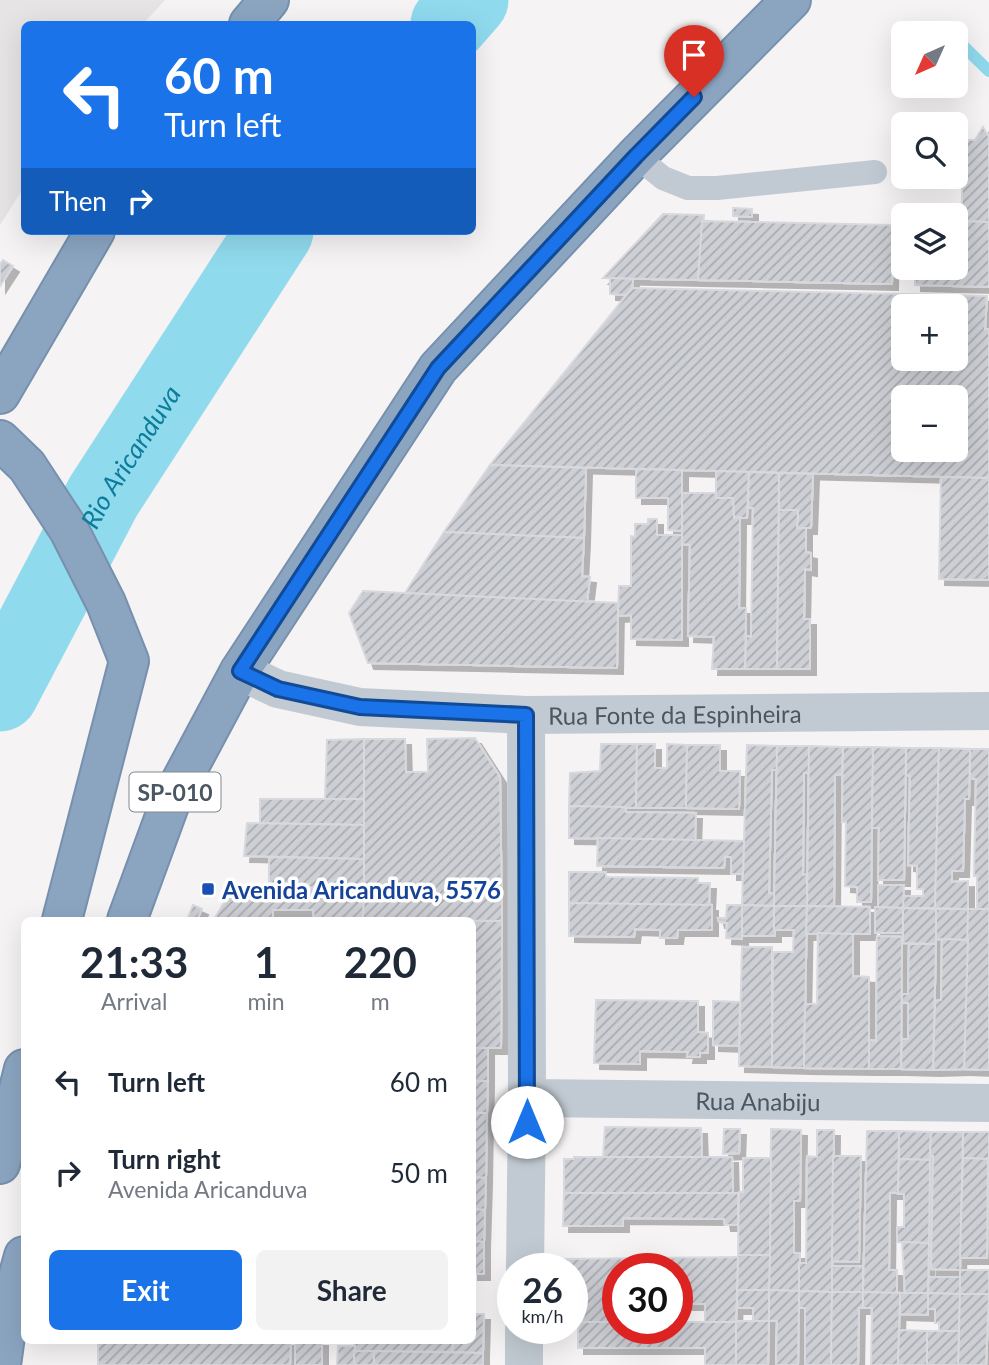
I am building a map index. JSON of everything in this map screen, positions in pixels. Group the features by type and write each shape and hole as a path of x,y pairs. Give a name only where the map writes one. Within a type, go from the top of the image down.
{"highway":[{"path":"252,21 269,0"},
{"name":"SP-010","path":"129,917 171,800 240,671 438,368 636,156 791,0"},
{"path":"0,394 93,235"},
{"path":"13,453 69,530 106,603 129,661 63,917"},
{"path":"0,1164 21,1081"},
{"path":"1,1365 4,1302 21,1263"}],"street":[{"name":"Rua Fonte da Espinheira","path":"240,671 278,689 360,707 526,715 989,711"},
{"path":"525,1253 526,715"},
{"name":"Rua Anabiju","path":"527,1098 989,1103"},
{"path":"524,1344 524,1365"}],"lane":[{"path":"636,156 663,178 688,188 717,188 875,172"}],"shaded area":[{"path":"0,0 165,0 146,21 21,21 21,192 0,225"}],"building":[{"path":"983,127 989,137 989,222 968,221 968,203 962,203 962,189 968,189 968,140 975,140"},
{"path":"733,208 752,209 752,217 733,216"},
{"path":"663,214 704,215 698,280 603,278"},
{"path":"702,221 891,225 892,284 698,280"},
{"path":"968,221 989,222 989,287 915,285 915,280 968,280"},
{"path":"3,260 13,266 0,286 0,264"},
{"path":"610,278 633,279 632,288 627,295 610,294"},
{"path":"632,288 898,294 891,294 891,371 968,371 968,296 987,296 985,329 989,329 989,478 490,465"},
{"path":"490,465 586,468 584,538 444,532"},
{"path":"636,469 682,470 682,531 668,530 668,498 636,498"},
{"path":"716,471 749,472 747,518 734,518 733,498 716,498"},
{"path":"749,472 779,473 777,669 745,669 746,636 751,637 753,508 748,508"},
{"path":"779,473 813,474 811,528 797,528 798,510 779,510"},
{"path":"941,477 989,478 989,580 939,579"},
{"path":"682,493 716,493 716,498 733,498 734,518 740,517 739,608 746,608 745,669 712,669 714,637 688,636 690,545 682,544"},
{"path":"779,510 798,510 797,528 806,528 806,552 811,553 811,570 805,569 804,619 810,619 810,669 777,669"},
{"path":"648,519 657,519 657,535 682,535 682,640 631,639 631,615 618,616 619,586 631,586 631,536 635,537 635,524 648,524"},
{"path":"444,532 584,538 582,576 590,577 587,602 405,593"},
{"path":"363,591 618,603 617,668 368,663 349,613"},
{"path":"475,738 500,777 502,921 476,921 476,917 363,917 364,739 405,739 406,772 428,772 427,739"},
{"path":"364,739 364,799 325,799 327,740"},
{"path":"601,744 637,744 636,808 569,806 570,773 600,771"},
{"path":"637,744 655,744 655,768 667,768 667,744 687,745 686,808 636,808"},
{"path":"687,745 720,745 720,771 740,771 739,809 686,808"},
{"path":"747,745 777,746 777,770 772,770 769,893 775,893 774,906 742,905"},
{"path":"777,746 809,746 809,773 804,773 803,875 807,874 807,906 774,906"},
{"path":"809,746 843,747 842,774 835,775 834,907 807,906"},
{"path":"843,747 873,747 871,902 857,902 857,887 845,886"},
{"path":"873,747 906,748 904,880 878,880 879,828 872,828"},
{"path":"906,748 939,748 935,908 903,908 903,896 923,896 923,889 917,889 917,866 908,865 910,776 906,775"},
{"path":"939,748 970,749 969,799 965,799 963,871 952,871 952,882 968,881 968,909 935,908"},
{"path":"970,749 989,749 989,909 977,909 977,876 974,876 976,779 970,778"},
{"path":"260,799 364,799 364,825 260,823"},
{"path":"569,806 625,807 626,812 696,813 695,840 569,838"},
{"path":"247,823 364,825 364,859 244,856"},
{"path":"598,838 744,841 743,874 731,874 731,857 725,857 724,868 597,866"},
{"path":"269,857 364,859 364,889 269,883"},
{"path":"569,872 606,872 606,877 698,878 698,883 710,883 709,905 569,903"},
{"path":"878,885 904,885 903,908 878,907"},
{"path":"233,887 364,889 363,917 314,917 313,910 273,910 273,917 216,917"},
{"path":"569,903 712,905 712,930 678,930 677,938 660,938 660,930 635,929 634,937 569,936"},
{"path":"193,905 202,909 198,917 188,917"},
{"path":"727,905 742,905 742,939 726,938 727,923 719,922 718,918 726,918"},
{"path":"742,905 774,906 775,936 742,936"},
{"path":"774,906 807,906 804,1068 772,1067 773,952 793,952 794,930 774,930"},
{"path":"807,906 870,907 870,934 806,934"},
{"path":"875,907 903,908 903,933 875,933"},
{"path":"903,908 936,909 936,944 903,943"},
{"path":"936,909 968,909 968,940 936,939"},
{"path":"968,909 989,909 989,1070 964,1069"},
{"path":"476,921 502,921 501,1048 476,1048"},
{"path":"818,933 853,934 853,976 869,977 869,1069 804,1068 805,1004 817,1004"},
{"path":"877,936 902,937 901,1069 869,1069 869,1040 876,1041"},
{"path":"942,939 968,940 964,1069 933,1070 935,1001 941,1000"},
{"path":"909,944 936,944 933,1070 901,1069 902,1039 908,1039 908,1003 902,1003 902,994 908,994"},
{"path":"742,947 772,947 772,1067 739,1066"},
{"path":"596,1000 698,1001 698,1032 708,1033 708,1053 700,1053 700,1057 687,1057 688,1052 640,1051 640,1064 594,1063"},
{"path":"713,1001 740,1002 739,1046 713,1045"},
{"path":"476,1048 488,1048 488,1081 476,1081"},
{"path":"476,1081 488,1081 487,1113 476,1113"},
{"path":"476,1113 487,1113 486,1178 476,1177"},
{"path":"605,1127 701,1128 702,1157 603,1158"},
{"path":"724,1129 740,1129 739,1153 723,1154"},
{"path":"771,1129 801,1130 800,1201 794,1201 794,1253 800,1253 799,1291 769,1290"},
{"path":"817,1130 834,1130 832,1292 799,1291 799,1263 806,1263 807,1156 817,1157"},
{"path":"867,1131 899,1131 898,1193 890,1193 889,1270 897,1270 897,1293 863,1292"},
{"path":"899,1131 931,1132 930,1160 899,1159"},
{"path":"931,1132 963,1132 960,1270 931,1269"},
{"path":"963,1132 989,1132 989,1159 963,1158"},
{"path":"833,1156 861,1156 859,1262 832,1261"},
{"path":"732,1157 733,1193 564,1193 564,1159"},
{"path":"743,1158 771,1158 770,1255 738,1255 739,1192 743,1192"},
{"path":"963,1158 988,1159 987,1258 960,1258"},
{"path":"899,1159 930,1160 929,1243 897,1242 897,1227 904,1227 904,1194 898,1194"},
{"path":"476,1177 486,1178 485,1210 476,1209"},
{"path":"564,1193 738,1193 738,1225 725,1225 724,1219 623,1218 623,1226 563,1226"},
{"path":"476,1209 485,1210 484,1242 476,1241"},
{"path":"476,1241 484,1242 484,1274 476,1274"},
{"path":"902,1242 929,1243 928,1293 905,1293"},
{"path":"738,1255 770,1255 769,1290 737,1290"},
{"path":"738,1257 736,1322 705,1322 705,1304 693,1304 693,1258"},
{"path":"588,1259 602,1259 602,1322 588,1322"},
{"path":"832,1266 863,1266 863,1292 832,1292"},
{"path":"960,1270 989,1270 989,1294 960,1294"},
{"path":"929,1277 960,1277 960,1294 928,1293"},
{"path":"737,1290 769,1290 769,1321 753,1321 753,1308 737,1308"},
{"path":"769,1290 799,1291 798,1365 776,1365 777,1321 769,1321"},
{"path":"799,1291 832,1292 831,1365 805,1365 805,1308 799,1308"},
{"path":"832,1292 863,1292 863,1308 859,1308 858,1365 831,1365"},
{"path":"863,1292 900,1293 898,1365 871,1365 872,1308 863,1308"},
{"path":"900,1293 928,1293 928,1315 900,1314"},
{"path":"928,1293 960,1294 959,1331 939,1331 939,1323 935,1323 935,1309 928,1309"},
{"path":"960,1294 989,1294 986,1365 958,1365"},
{"path":"476,1314 484,1314 483,1353 452,1352 453,1344 476,1344"},
{"path":"736,1321 769,1321 768,1365 736,1365"},
{"path":"588,1322 602,1322 602,1344 693,1344 693,1322 736,1322 736,1365 705,1365 705,1348 578,1348 578,1344 588,1344"},
{"path":"899,1330 927,1331 927,1365 898,1365"},
{"path":"927,1331 959,1331 958,1365 927,1365"},
{"path":"98,1344 291,1344 290,1365 98,1365"},
{"path":"295,1344 322,1344 322,1365 295,1365"},
{"path":"355,1344 453,1344 452,1352 354,1351"},
{"path":"338,1346 355,1346 354,1365 337,1365"},
{"path":"354,1351 374,1351 374,1365 354,1365"},
{"path":"374,1351 483,1353 483,1365 374,1365"}],"waterway":[{"name":"Rio Aricanduva","path":"452,21 470,0"},
{"path":"968,51 989,71"},
{"name":"Rio Aricanduva","path":"0,693 103,497 272,235"}],"place":[{"name":"Avenida Aricanduva, 5576","path":"208,889"}],"route":[{"path":"527,1122 526,715 360,707 278,689 240,671 438,368 694,97"}]}
